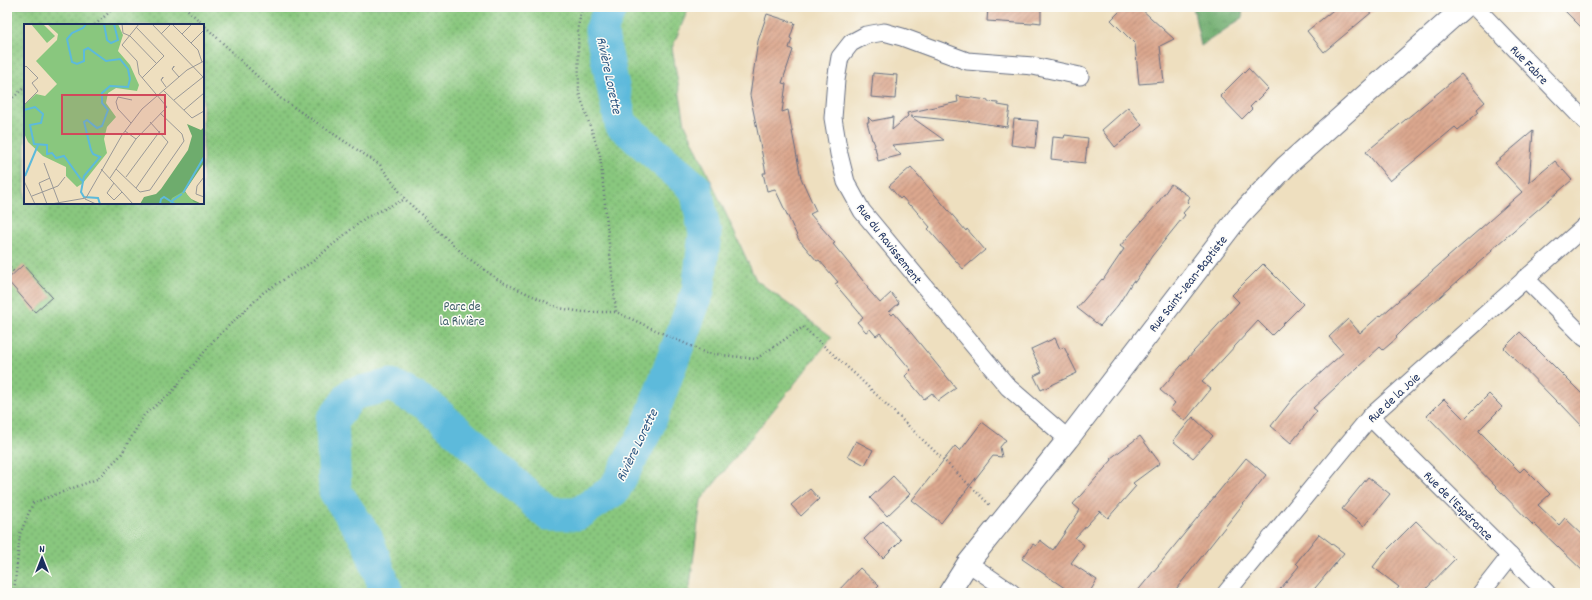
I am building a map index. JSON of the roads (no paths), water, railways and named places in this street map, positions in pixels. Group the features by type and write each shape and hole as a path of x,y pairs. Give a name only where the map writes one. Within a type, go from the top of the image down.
{"street":[{"name":"Rue Saint-Jean-Baptiste","path":"949,593 968,563 1068,439 1238,216 1286,166 1464,7"},
{"name":"Rue Fabre","path":"1475,7 1585,121"},
{"name":"Rue du Ravissement","path":"1068,439 1008,387 862,211 846,182 838,154 833,118 836,80 840,57 851,43 866,35 884,32 902,37 967,61 1033,66 1080,76"},
{"name":"Rue de la Joie","path":"1226,593 1370,417 1585,226"},
{"path":"1525,278 1585,338"},
{"name":"Rue de l'Espérance","path":"1370,417 1547,593"},
{"path":"1481,593 1510,556"},
{"path":"968,563 1012,593"}],"waterway":[{"name":"Rivière Lorette","path":"387,593 367,539 335,491 332,421 352,394 391,385 428,405 548,514 578,514 614,490 647,429 698,291 705,234 696,189 621,124 601,30 611,7"}],"park label":[{"name":"Parc de la Rivière","path":"462,312"}]}
